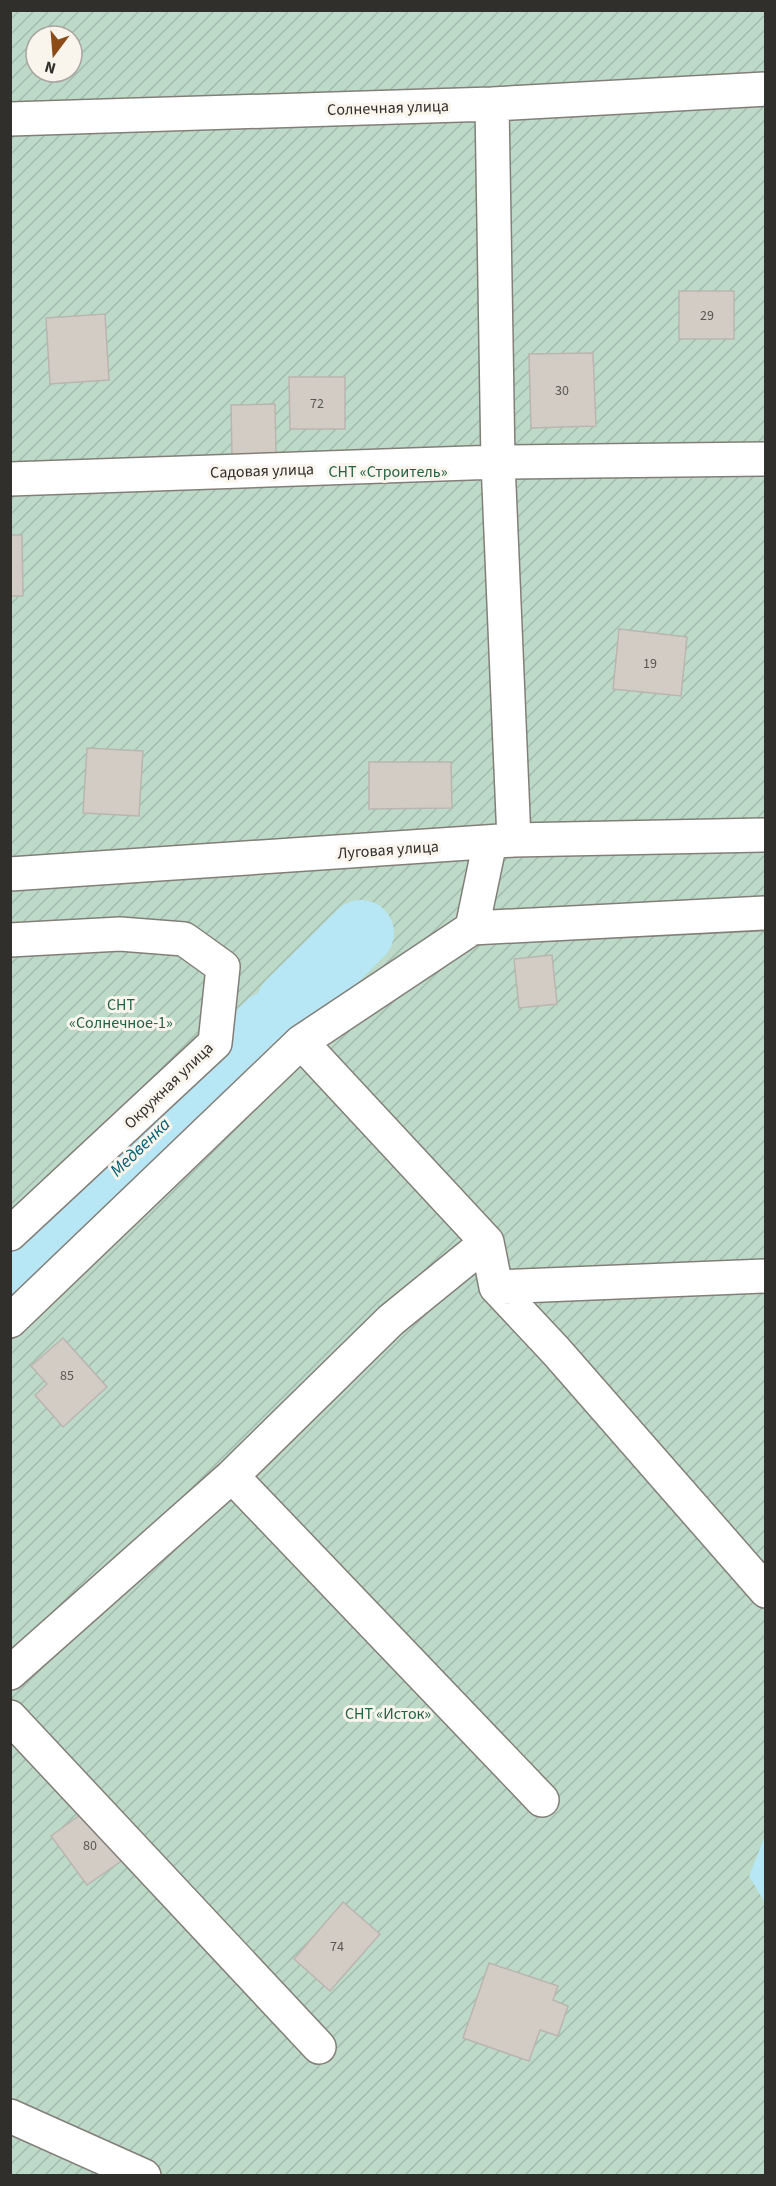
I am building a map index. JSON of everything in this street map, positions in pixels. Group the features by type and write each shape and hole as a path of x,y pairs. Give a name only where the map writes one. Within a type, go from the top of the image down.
{"street":[{"name":"Солнечная улица","path":"10,119 492,104 765,90"},
{"path":"472,928 502,841 492,104"},
{"name":"Садовая улица","path":"10,479 498,462 765,459"},
{"name":"Луговая улица","path":"10,874 502,841 765,835"},
{"path":"10,1321 301,1042 472,928 765,914"},
{"name":"Окружная улица","path":"10,940 120,934 184,939 223,967 215,1043 10,1234"},
{"path":"301,1042 487,1242 496,1287 556,1352 765,1591"},
{"path":"10,1673 232,1476 391,1320 487,1242"},
{"path":"496,1287 765,1276"},
{"path":"232,1476 542,1800"},
{"path":"10,1717 320,2047"},
{"path":"10,2116 144,2175"}],"green space":[{"path":"11,11 765,11 765,2175 11,2176"}],"water":[{"path":"765,1836 765,1903 749,1876"}],"building":[{"path":"679,291 734,291 734,339 679,339"},
{"path":"105,314 109,380 50,384 46,318"},
{"path":"593,353 596,426 531,428 529,354"},
{"path":"289,377 345,377 345,429 290,429"},
{"path":"275,404 276,456 232,456 231,405"},
{"path":"10,535 22,535 23,596 10,596"},
{"path":"619,629 687,637 681,696 613,689"},
{"path":"87,748 143,751 139,816 83,813"},
{"path":"369,762 451,762 452,808 369,809"},
{"path":"552,955 557,1004 519,1008 514,959"},
{"path":"63,1338 107,1387 63,1427 35,1395 47,1384 31,1366"},
{"path":"94,1805 130,1855 87,1885 51,1836"},
{"path":"343,1902 380,1934 330,1991 294,1959"},
{"path":"489,1963 558,1986 553,2000 568,2006 558,2036 540,2030 529,2061 463,2038"}],"waterway":[{"name":"Медвенка","path":"289,1004 361,933"},
{"name":"Медвенка","path":"10,1271 270,1024"}],"park label":[{"name":"СНТ «Строитель»","path":"388,471"},
{"name":"СНТ «Солнечное-1»","path":"121,1013"},
{"name":"СНТ «Исток»","path":"388,1713"}]}
